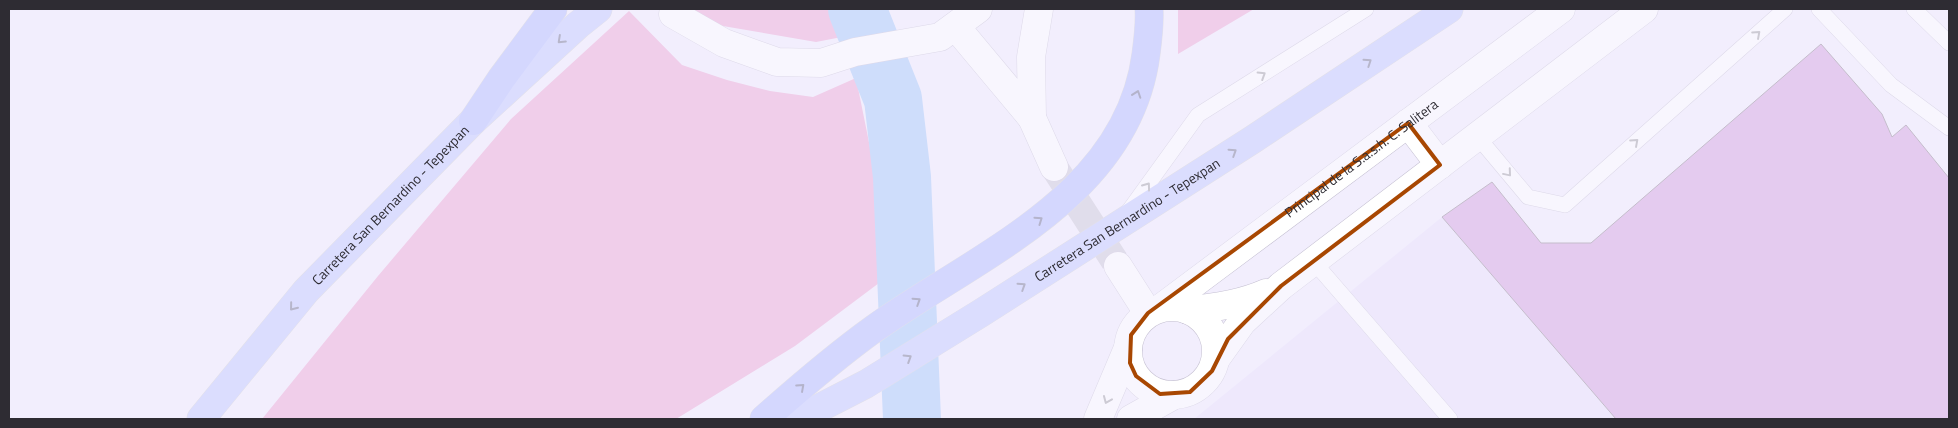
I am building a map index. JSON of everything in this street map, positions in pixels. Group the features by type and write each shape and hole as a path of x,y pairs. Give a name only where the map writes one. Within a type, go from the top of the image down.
{"highway":[{"path":"473,121 501,78 553,9"},
{"name":"Carretera San Bernardino - Tepexpan","path":"203,418 306,291 473,121 598,9"},
{"path":"764,419 817,372 876,328 984,258 1044,216 1078,186 1104,156 1128,118 1144,74 1150,21 1149,9"},
{"name":"Carretera San Bernardino - Tepexpan","path":"798,419 866,384 981,313 1252,140 1449,9"}],"street":[{"path":"673,14 724,43 777,62 822,64 855,52 948,32 978,9"},
{"path":"1032,118 1031,57 1039,9"},
{"name":"Principal de la S.a.s.h. C. Salitera","path":"1155,311 1561,9"},
{"path":"1216,357 1242,322 1281,286 1644,9"},
{"path":"948,32 1032,118 1054,167"},
{"path":"1408,123 1440,165"},
{"path":"1118,266 1155,311"},
{"path":"1188,310 1206,309 1244,302 1281,286"},
{"path":"1098,419 1128,348 1131,334 1138,322 1155,311 1175,307 1188,310 1201,317 1211,328 1216,342 1216,357 1212,371 1202,384 1190,392 1174,395 1160,394 1146,387 1136,376 1130,363 1128,348"},
{"path":"1132,419 1174,395"}],"lane":[{"path":"1118,225 1198,116 1366,9"},
{"path":"1477,136 1528,197 1565,205 1785,9"},
{"path":"1819,9 1891,85 1949,128"},
{"path":"1914,9 1949,42"},
{"path":"1314,261 1450,419"}],"highlighted area":[{"path":"1408,123 1440,165 1281,286 1228,339 1212,371 1190,392 1160,394 1136,376 1130,363 1131,335 1148,313"}],"shaded area":[{"path":"686,9 836,9 847,36 816,42 717,25"},
{"path":"1178,9 1254,9 1178,54"},
{"path":"629,11 682,65 727,80 770,91 813,97 856,78 895,271 795,346 676,419 262,419 378,276 511,119"},
{"path":"1442,217 1616,419 1194,419"}],"building":[{"path":"1821,44 1882,114 1892,137 1906,125 1949,178 1949,419 1616,419 1442,217 1492,182 1541,243 1591,243"}],"waterway":[{"path":"857,9 893,99 902,177 912,419"}],"tunnel":[{"path":"1054,167 1118,266"}]}
